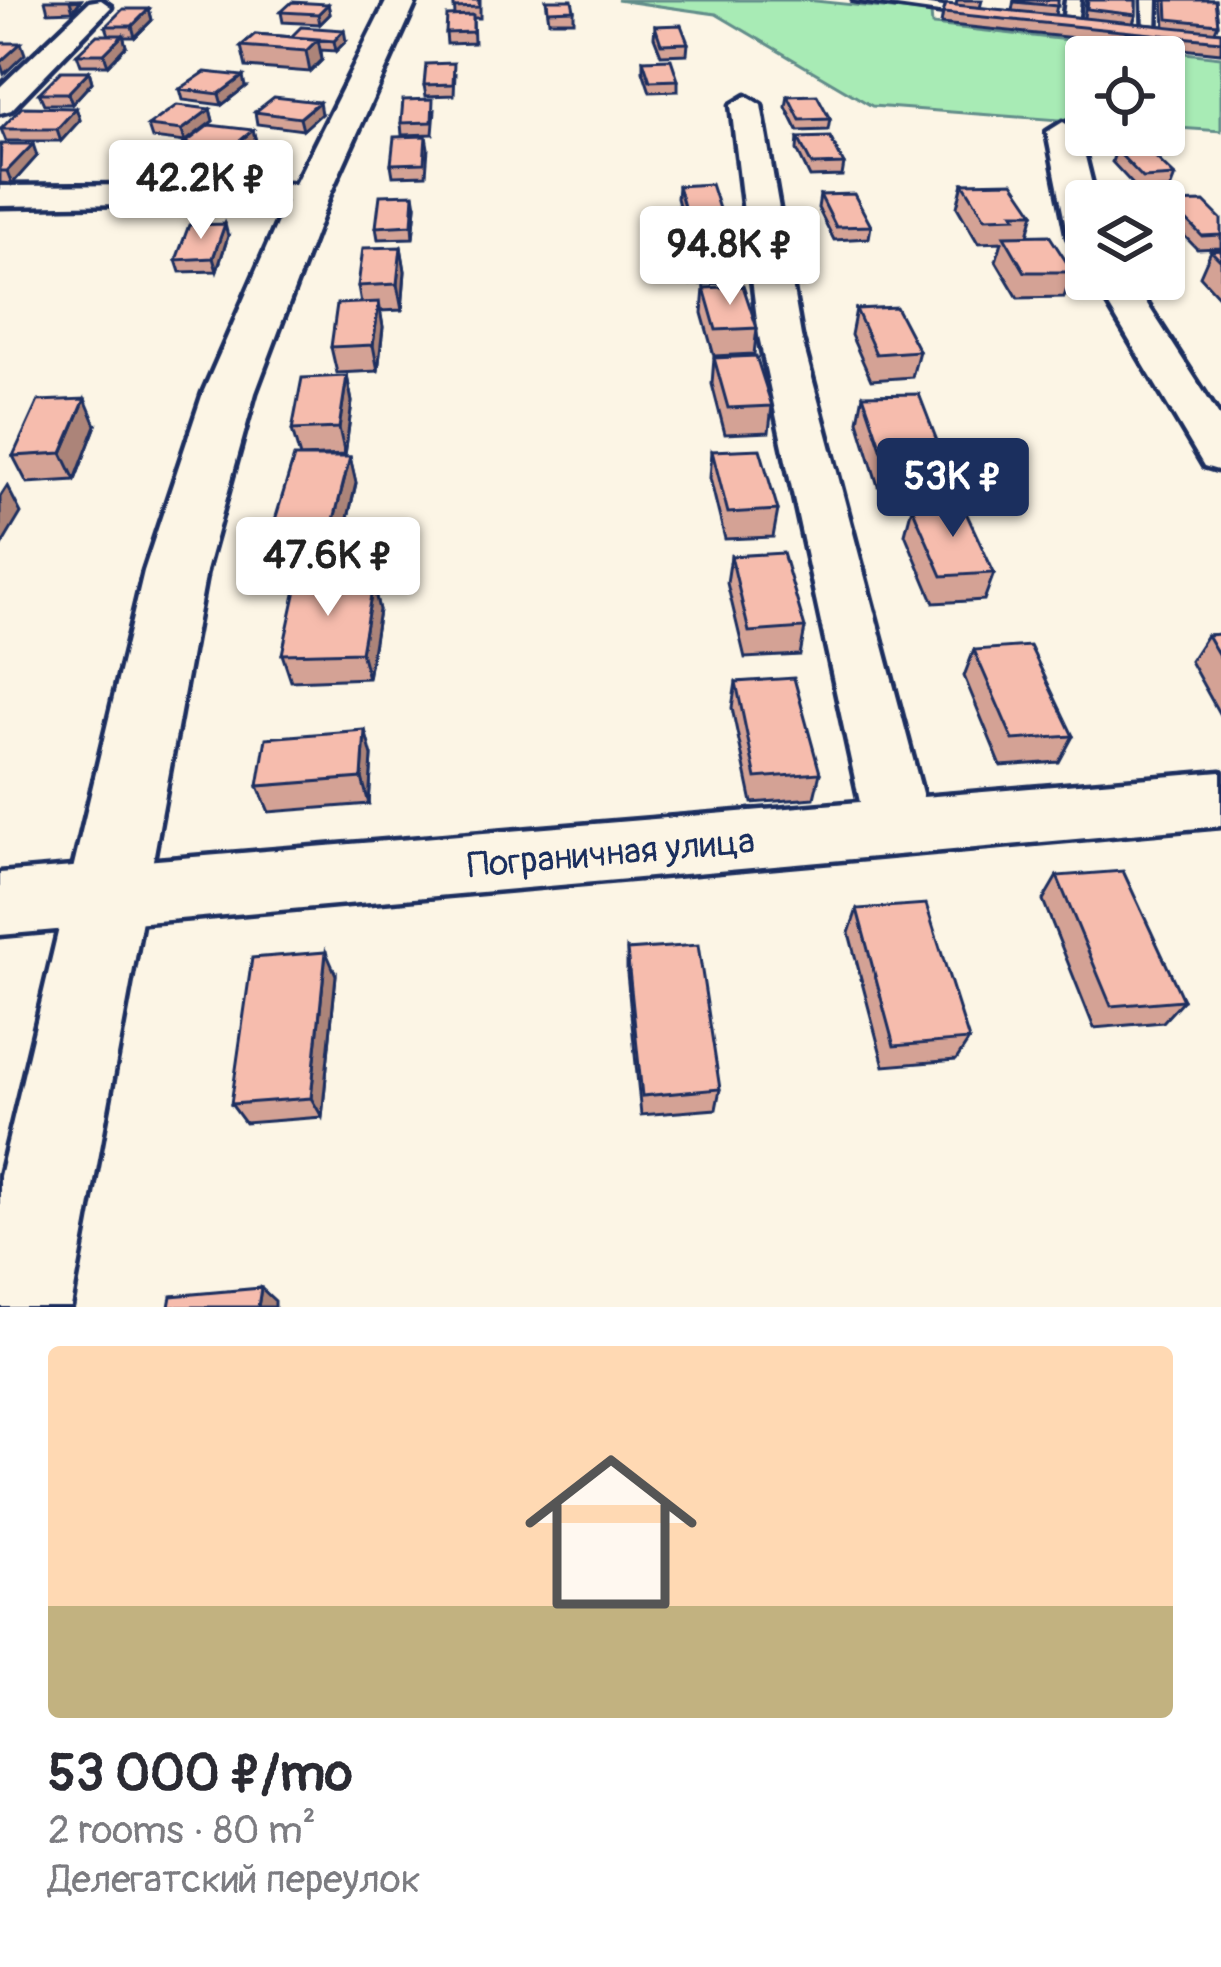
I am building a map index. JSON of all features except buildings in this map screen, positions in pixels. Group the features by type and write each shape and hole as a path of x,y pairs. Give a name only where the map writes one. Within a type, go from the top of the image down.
{"street":[{"path":"20,1307 175,571 230,393 310,194 402,0"},
{"path":"0,104 98,7"},
{"path":"746,105 780,337 898,828"},
{"path":"1063,132 1074,180"},
{"path":"0,196 310,194"},
{"path":"1125,300 1221,456"},
{"name":"Пограничная улица","path":"0,904 1221,799"}],"lane":[{"path":"861,0 991,15 995,0"},
{"path":"1070,23 1073,0"},
{"path":"1150,0 1151,31"},
{"path":"1050,21 1090,25"},
{"path":"1131,29 1174,33"}],"green space":[{"path":"617,0 806,0 931,13 932,25 1065,40 1065,120 872,106 716,14"},
{"path":"1185,53 1221,57 1221,131 1185,128"}]}
